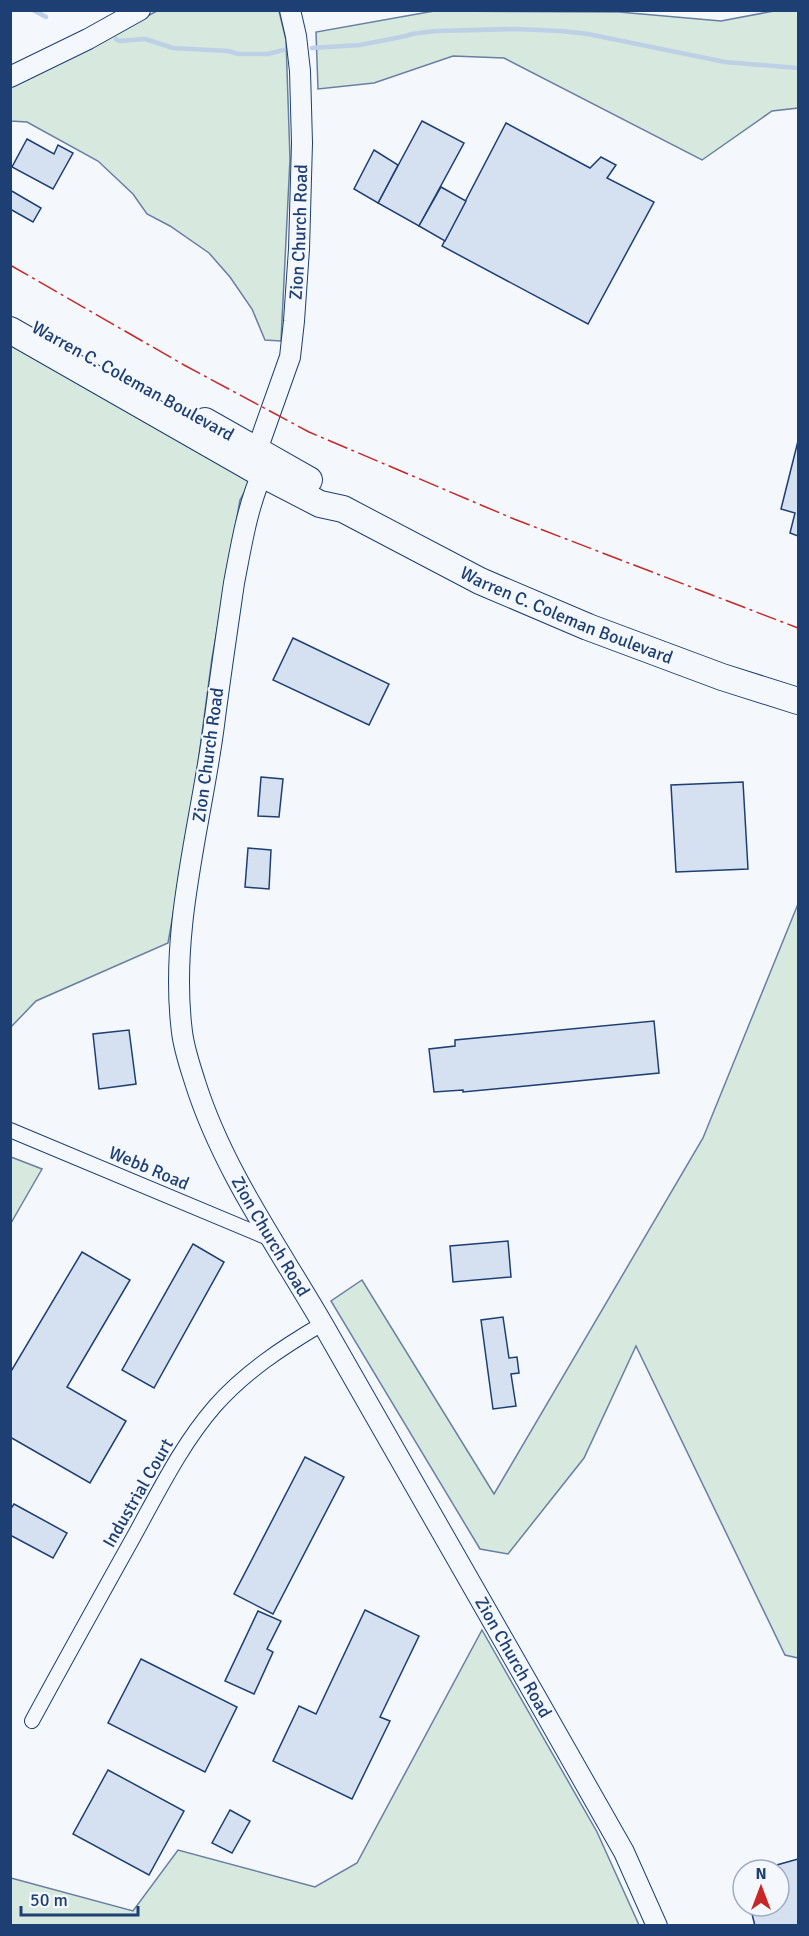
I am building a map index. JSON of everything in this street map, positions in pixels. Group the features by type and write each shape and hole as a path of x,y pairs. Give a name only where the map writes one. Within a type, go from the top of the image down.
{"highway":[{"name":"Warren C. Coleman Boulevard","path":"10,313 260,462 320,504 343,509 480,581 588,627 722,677 798,700"},
{"name":"Warren C. Coleman Boulevard","path":"10,330 260,462"}],"street":[{"path":"10,77 88,39 140,10"},
{"name":"Zion Church Road","path":"290,10 300,71 302,143 294,321 290,357 260,462 240,551 221,663 182,928 178,991 185,1052 203,1107 226,1159 624,1852 657,1926"},
{"name":"Webb Road","path":"10,1130 273,1240"},
{"name":"Industrial Court","path":"32,1721 165,1479 195,1432 238,1382 279,1349 322,1324"}],"shaded area":[{"path":"157,11 279,11 286,40 290,159 281,341 265,340 252,309 230,277 209,253 170,226 147,214 133,194 98,161 27,122 11,121 10,87"},
{"path":"434,11 619,12 721,21 774,11 798,11 798,108 772,111 702,160 504,58 453,56 374,83 318,89 316,32"},
{"path":"11,345 251,480 240,500 212,658 193,801 168,943 36,1001 11,1027"},
{"path":"798,904 798,1658 785,1655 636,1346 584,1458 508,1554 480,1549 331,1301 362,1280 494,1494 703,1138"},
{"path":"11,1157 42,1169 11,1223"},
{"path":"482,1630 597,1832 639,1925 11,1925 11,1878 133,1911 178,1850 315,1887 357,1863"}],"building":[{"path":"422,121 464,143 419,226 378,203"},
{"path":"506,123 590,168 601,157 616,165 607,178 654,202 588,324 442,246"},
{"path":"27,139 54,154 58,145 73,153 53,189 12,167"},
{"path":"374,150 398,165 378,203 354,189"},
{"path":"441,187 466,201 445,241 419,226"},
{"path":"10,190 41,208 33,222 10,209"},
{"path":"798,441 798,536 790,533 795,513 781,509"},
{"path":"293,638 389,684 369,725 273,680"},
{"path":"261,777 283,779 279,817 258,816"},
{"path":"743,782 748,869 676,872 671,785"},
{"path":"248,848 271,850 269,889 245,887"},
{"path":"654,1021 659,1073 463,1092 463,1090 434,1092 429,1049 455,1046 455,1040"},
{"path":"129,1030 136,1084 99,1089 93,1034"},
{"path":"508,1241 511,1277 453,1282 450,1246"},
{"path":"193,1244 224,1262 154,1388 122,1370"},
{"path":"82,1252 130,1280 67,1387 126,1421 90,1483 10,1437 10,1373"},
{"path":"503,1317 509,1358 517,1357 519,1373 511,1374 516,1406 493,1409 481,1320"},
{"path":"305,1457 344,1477 273,1614 234,1594"},
{"path":"14,1504 67,1533 53,1558 10,1535 10,1510"},
{"path":"365,1610 419,1636 380,1717 390,1721 352,1799 273,1761 299,1706 316,1714"},
{"path":"258,1611 281,1621 267,1649 273,1652 254,1694 225,1681"},
{"path":"141,1659 237,1707 205,1772 108,1723"},
{"path":"108,1770 184,1811 149,1875 73,1834"},
{"path":"230,1810 250,1821 232,1853 212,1843"},
{"path":"798,1859 798,1926 755,1926 753,1918 791,1918 791,1861"}],"waterway":[{"path":"33,10 46,17"},
{"path":"312,48 360,45 435,31 515,29 588,34 725,62 798,68"},
{"path":"116,39 119,41 145,39 173,48 228,51 239,54 268,54 283,50"}],"power":[{"path":"10,265 184,365 309,432 514,519 798,628"}]}
